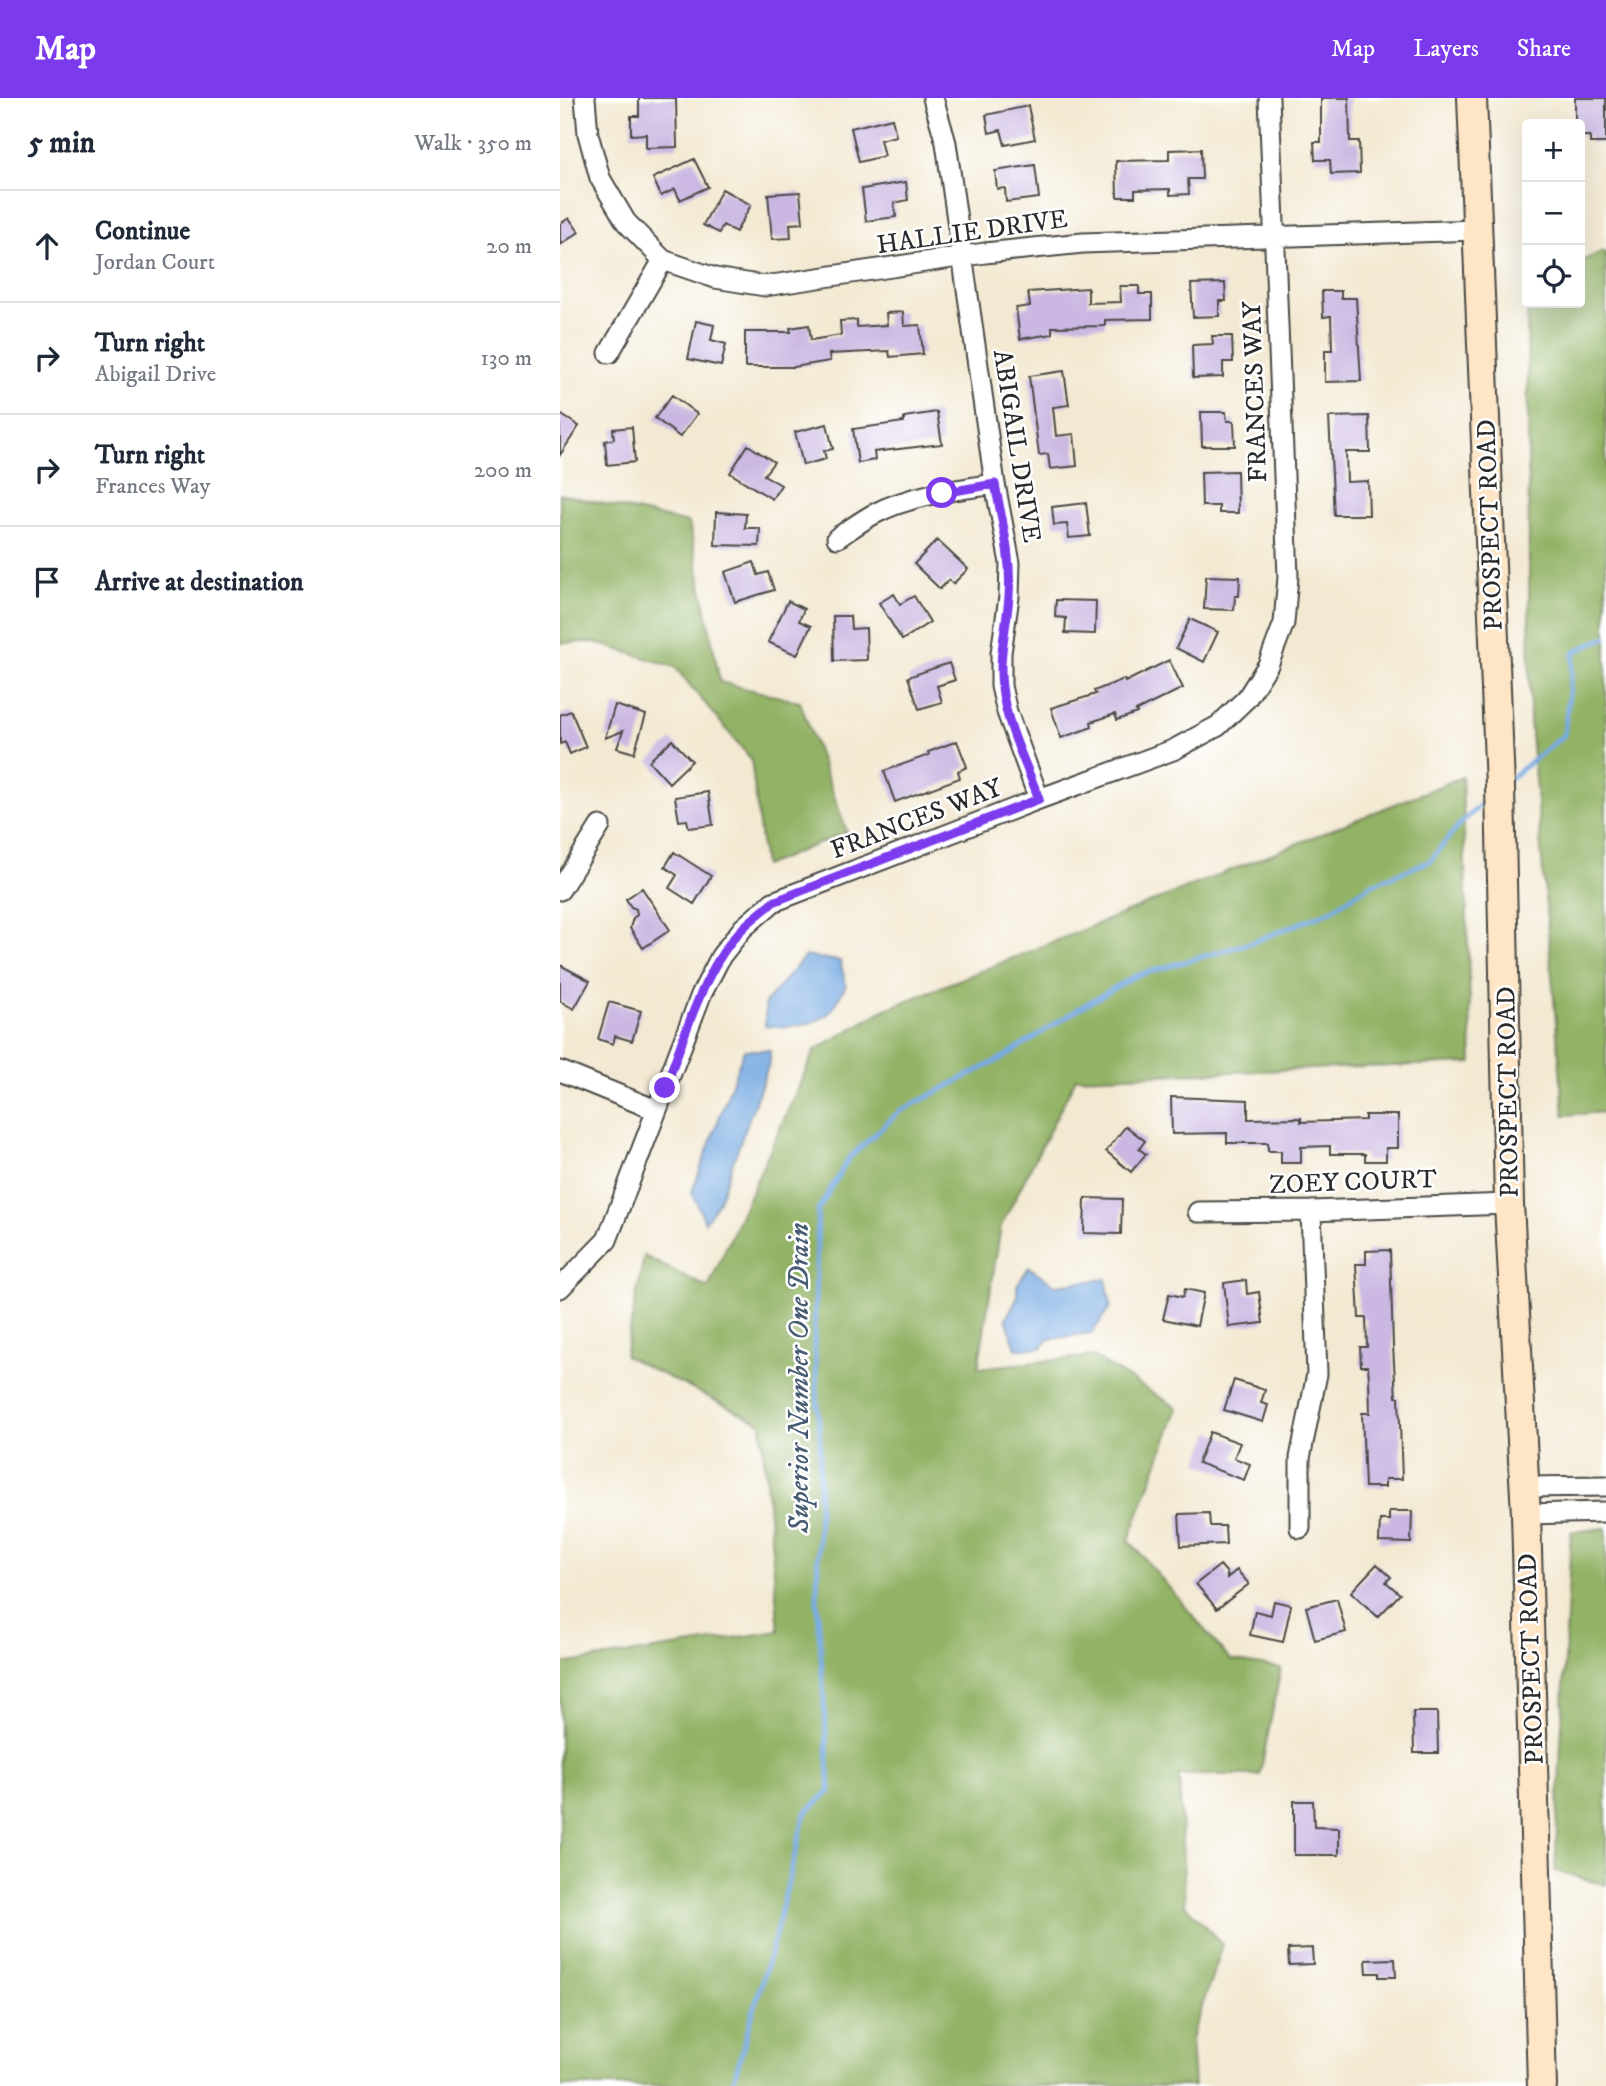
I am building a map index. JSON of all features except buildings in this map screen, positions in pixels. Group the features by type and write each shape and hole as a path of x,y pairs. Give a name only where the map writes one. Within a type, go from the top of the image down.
{"main road":[{"name":"PROSPECT ROAD","path":"1472,98 1500,787 1509,1204 1525,1501 1542,2086"}],"street":[{"name":"HALLIE DRIVE","path":"585,98 588,134 600,178 626,222 663,260 716,278 765,286 962,257 1083,243 1478,230"},
{"name":"ABIGAIL DRIVE","path":"933,98 946,143 995,484 1010,563 1009,597 1001,653 1001,686 1007,712 1039,799"},
{"name":"FRANCES WAY","path":"560,1287 607,1240 701,995 721,956 743,928 773,902 1173,750 1218,726 1247,698 1268,665 1284,623 1287,577 1269,98"},
{"path":"609,353 663,260"},
{"path":"837,538 874,514 901,502 995,484"},
{"path":"560,890 600,827"},
{"path":"560,1071 656,1110"},
{"name":"ZOEY COURT","path":"1198,1212 1509,1204"},
{"path":"1300,1528 1300,1458 1317,1374 1311,1211"},
{"path":"1525,1501 1606,1486"},
{"path":"1525,1501 1606,1512"}],"green space":[{"path":"1603,251 1606,252 1606,1112 1564,1115 1530,722 1527,308 1585,308 1585,260"},
{"path":"560,494 689,523 720,682 800,702 847,832 764,866 751,759 675,667 594,642 560,643"},
{"path":"1462,777 1472,1063 1076,1078 1001,1226 978,1368 1092,1356 1178,1408 1129,1540 1230,1660 1281,1668 1260,1775 1179,1775 1185,1905 1223,1945 1191,2039 1194,2086 560,2086 560,1664 779,1631 761,1423 625,1356 644,1256 708,1288 815,1050 884,1010"},
{"path":"1606,1528 1606,1885 1555,1871 1571,1532"}],"water":[{"path":"805,956 840,961 846,985 836,1004 822,1018 807,1024 765,1026 765,1003"},
{"path":"744,1050 770,1050 770,1061 718,1203 705,1222 692,1192"},
{"path":"1029,1267 1055,1285 1106,1279 1111,1306 1092,1333 1049,1339 1041,1348 1016,1349 1006,1318 1017,1299 1017,1285"}],"waterway":[{"name":"Superior Number One Drain","path":"1508,780 1564,735 1574,652 1606,637"},
{"name":"Superior Number One Drain","path":"732,2086 775,1936 805,1813 830,1791 817,1598 820,1444 814,1334 818,1210 849,1158 900,1111 1006,1056 1135,976 1253,942 1330,911 1370,885 1430,861 1458,826 1490,796"}],"route":[{"path":"665,1088 701,995 721,956 743,928 773,902 1039,799 1007,712 1001,686 1001,653 1009,597 1010,563 995,484 942,493"}]}
